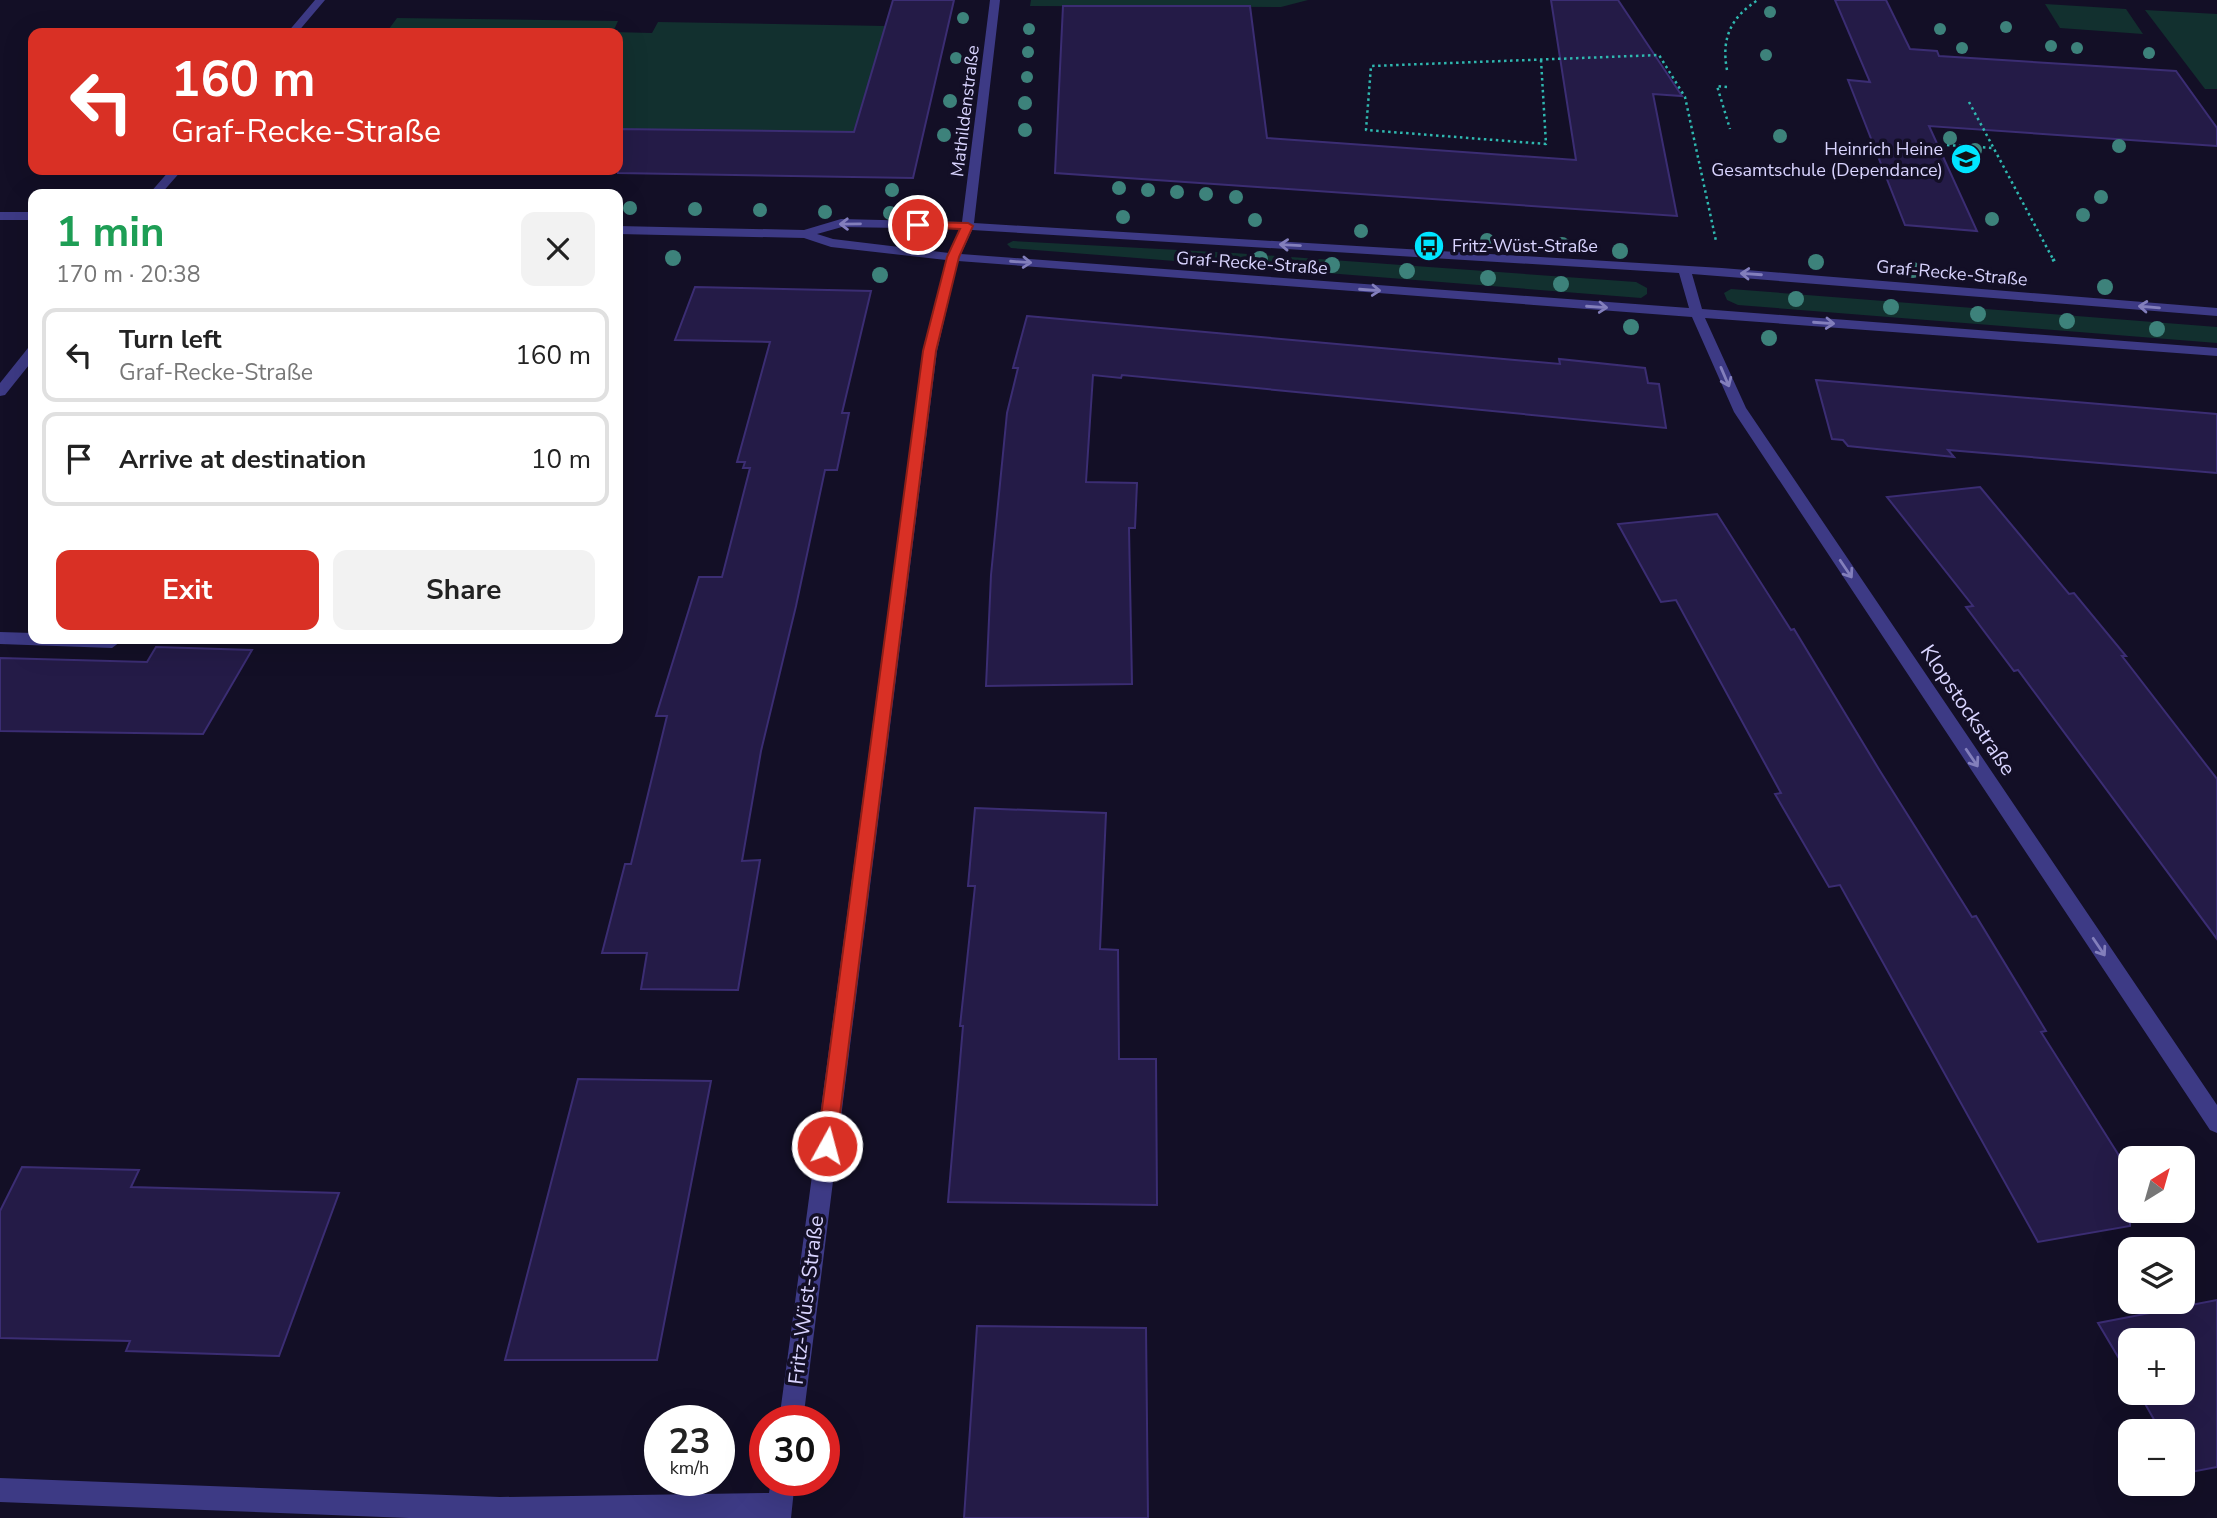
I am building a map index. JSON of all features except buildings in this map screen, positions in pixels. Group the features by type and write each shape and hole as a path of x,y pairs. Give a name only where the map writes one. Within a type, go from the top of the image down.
{"street":[{"path":"296,28 320,0"},
{"name":"Mathildenstraße","path":"968,226 995,0"},
{"path":"159,189 172,175"},
{"path":"0,216 28,216"},
{"name":"Graf-Recke-Straße","path":"805,234 841,223 968,226 1722,272 2217,312"},
{"name":"Fritz-Wüst-Straße","path":"793,1405 930,351 953,257 968,226"},
{"name":"Graf-Recke-Straße","path":"623,230 805,234 831,243 953,257 2217,352"},
{"path":"1684,270 1697,314"},
{"name":"Klopstockstraße","path":"1697,314 1739,409 2217,1123"},
{"path":"0,392 28,357"},
{"path":"0,638 28,639"},
{"path":"0,1490 499,1513 779,1512"}],"path":[{"path":"1727,70 1723,54 1726,32 1734,18 1758,0"},
{"path":"1541,60 1546,144 1366,130 1371,66 1660,55 1685,97 1722,272"},
{"path":"1727,87 1717,86 1730,129"},
{"path":"1969,102 2076,301"},
{"path":"1947,145 1994,148"}],"green space":[{"path":"1031,0 1308,0 1281,7 1030,6"},
{"path":"2045,4 2126,9 2143,34 2060,28"},
{"path":"2145,10 2217,14 2217,89 2205,89"},
{"path":"397,18 618,21 615,28 390,28"},
{"path":"658,22 885,26 865,96 931,101 924,131 850,132 849,135 623,129 623,32 652,33"},
{"path":"1013,241 1234,253 1636,282 1647,288 1647,294 1641,298 1011,248 1007,244"},
{"path":"1731,289 2217,327 2217,343 1738,305 1727,300 1724,293"}],"place":[{"name":"Heinrich Heine Gesamtschule (Dependance)","path":"1966,159"},
{"name":"Fritz-Wüst-Straße","path":"1429,246"}],"route":[{"path":"827,1146 930,351 953,257 968,226 918,225"}]}
